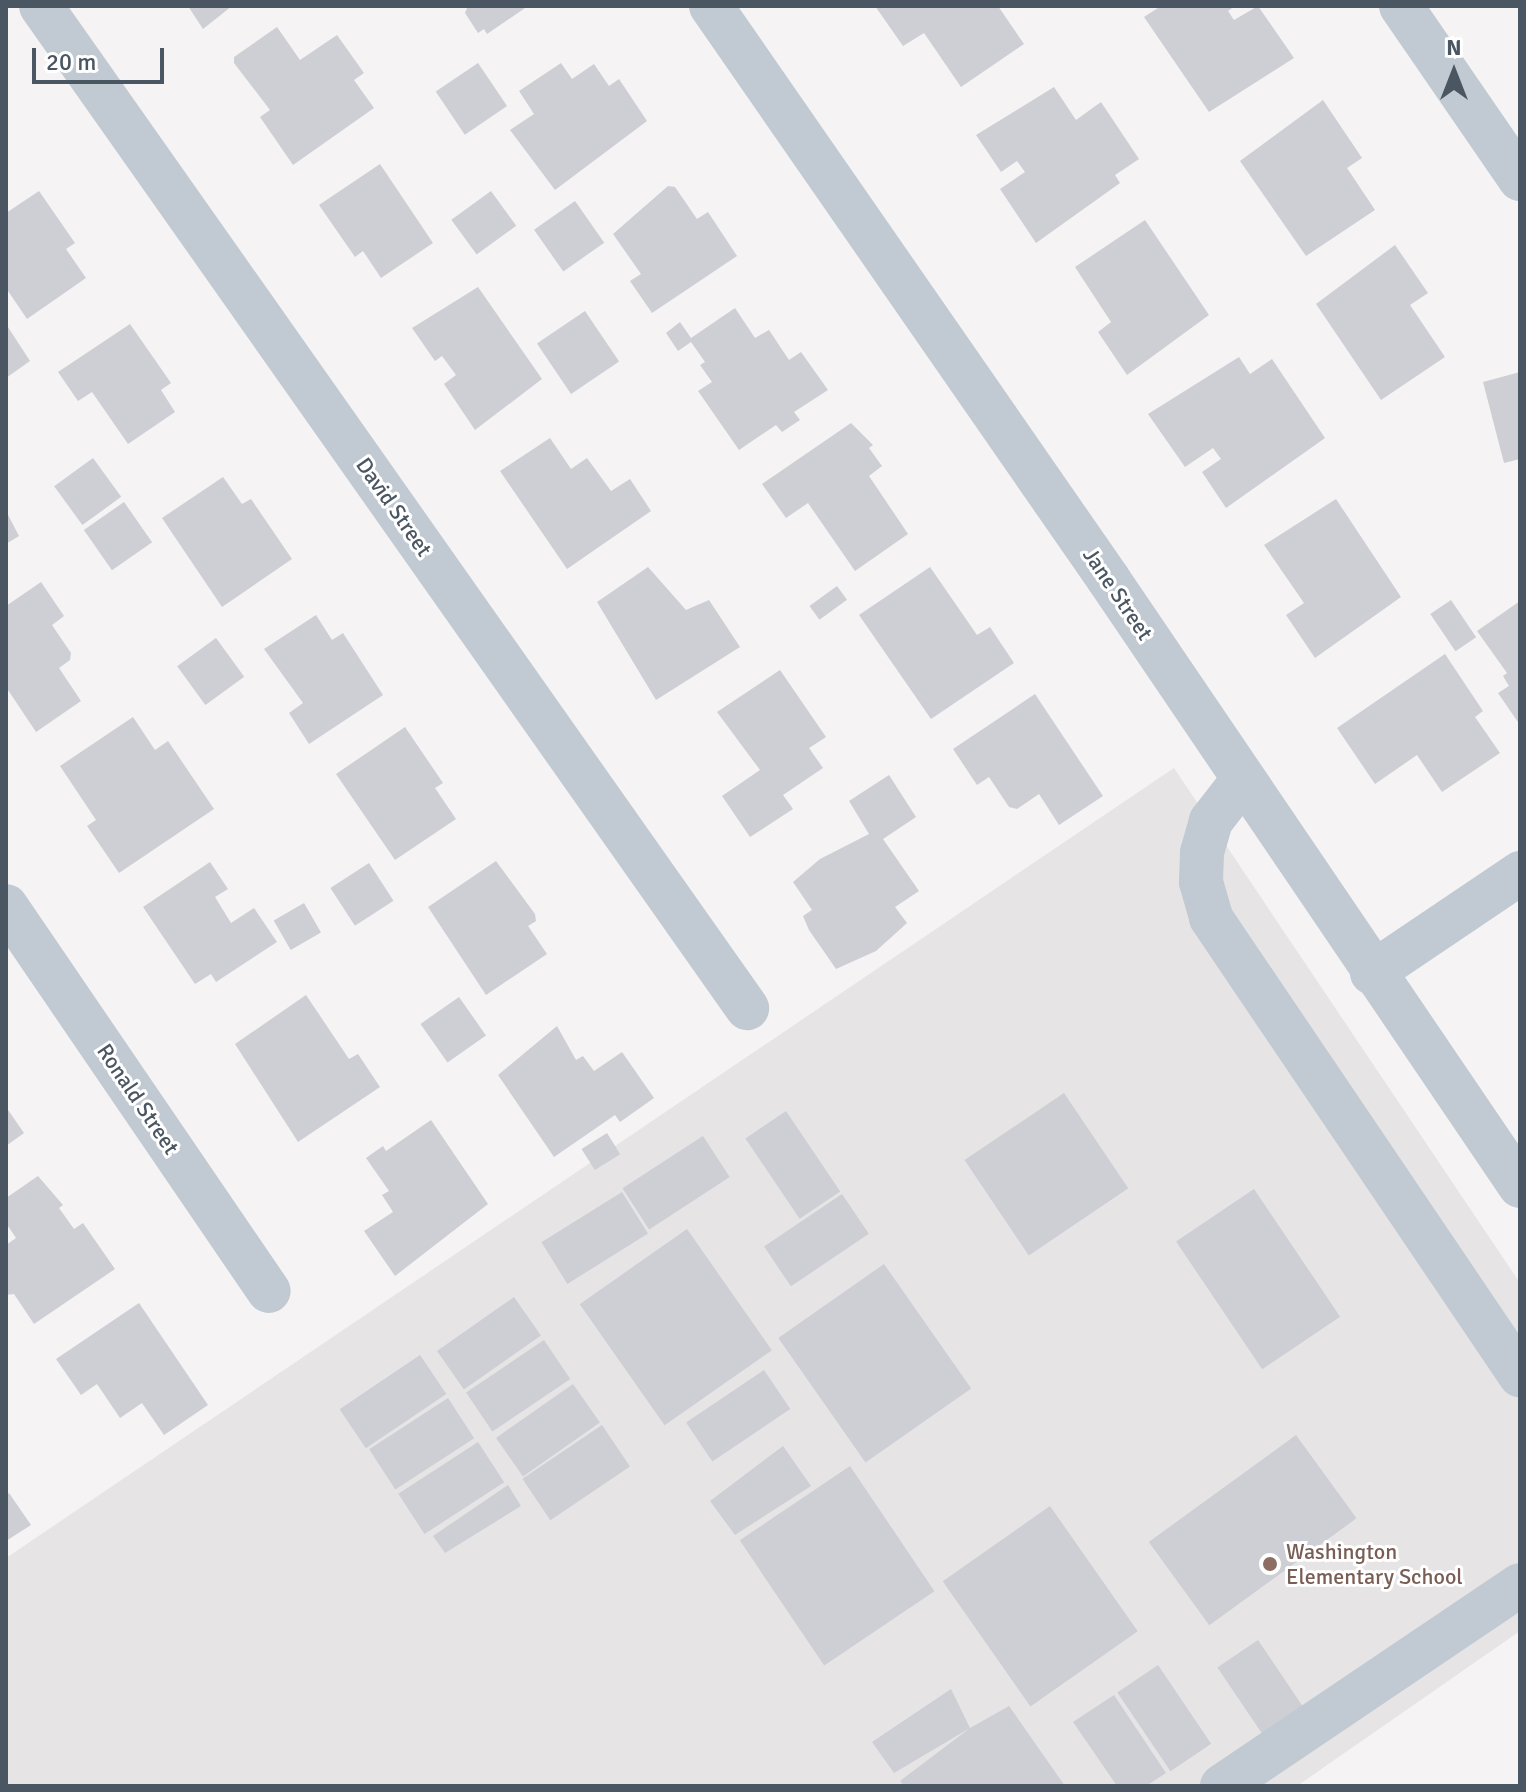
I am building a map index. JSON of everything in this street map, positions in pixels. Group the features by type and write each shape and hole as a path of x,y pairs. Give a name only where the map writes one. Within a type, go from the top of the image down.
{"street":[{"name":"David Street","path":"41,6 747,1008"},
{"name":"Jane Street","path":"711,6 1109,580 1372,973 1520,1186"},
{"path":"1401,6 1520,179"},
{"path":"1242,781 1211,821 1202,853 1201,882 1211,918 1520,1375"},
{"path":"1372,973 1520,873"},
{"name":"Ronald Street","path":"6,906 269,1291"},
{"path":"1222,1786 1520,1585"}],"shaded area":[{"path":"1174,768 1520,1283 1520,1631 1297,1786 6,1786 6,1558"}],"building":[{"path":"188,6 232,6 203,29"},
{"path":"468,6 528,6 487,34 484,29 478,33 465,13"},
{"path":"875,6 998,6 1024,44 961,87 924,33 903,46"},
{"path":"1161,6 1235,6 1228,11 1234,20 1258,6 1294,58 1209,112 1144,17"},
{"path":"277,27 300,60 337,35 364,73 354,80 374,108 293,165 260,117 270,110 234,63 234,57"},
{"path":"478,63 507,106 465,135 436,92"},
{"path":"561,63 572,79 594,64 609,86 619,79 647,121 555,190 510,130 534,114 519,91"},
{"path":"1054,87 1076,120 1101,102 1139,159 1115,175 1120,183 1036,243 1000,189 1025,172 1017,161 1001,172 976,135"},
{"path":"1323,100 1362,158 1347,168 1375,210 1306,256 1240,161"},
{"path":"380,164 433,243 381,278 363,251 355,257 319,205"},
{"path":"668,186 675,187 697,219 708,212 737,256 652,313 630,281 641,274 613,234"},
{"path":"39,191 75,243 66,249 86,278 27,319 6,288 6,213"},
{"path":"491,191 516,226 477,255 451,220"},
{"path":"575,201 604,243 563,271 534,230"},
{"path":"1145,220 1209,315 1127,375 1098,332 1111,322 1075,267"},
{"path":"1395,245 1428,293 1410,305 1445,357 1381,400 1316,304"},
{"path":"478,287 542,379 475,430 444,384 456,375 442,356 435,361 412,328"},
{"path":"735,308 755,338 769,330 789,360 801,352 828,390 794,412 800,420 782,432 776,425 739,450 698,391 712,382 700,365 705,362 691,342 678,351 666,333 680,322 691,338"},
{"path":"585,311 619,362 571,394 537,343"},
{"path":"6,324 30,361 6,378"},
{"path":"130,324 171,383 161,390 175,412 128,444 92,392 78,401 58,372"},
{"path":"1239,357 1250,374 1272,359 1325,438 1226,508 1202,472 1221,459 1213,448 1185,467 1148,414"},
{"path":"1520,372 1520,459 1504,463 1483,382"},
{"path":"851,423 873,445 869,448 882,466 869,476 908,534 855,571 808,503 786,518 762,484"},
{"path":"550,438 571,469 587,458 611,491 630,479 651,511 567,569 500,471"},
{"path":"93,458 121,497 82,525 54,486"},
{"path":"223,477 242,504 251,499 292,559 222,607 162,518"},
{"path":"1336,499 1401,597 1315,658 1286,615 1304,603 1264,545"},
{"path":"124,502 152,542 112,570 84,530"},
{"path":"6,511 19,536 6,544"},
{"path":"648,567 686,610 709,600 740,647 656,700 597,602"},
{"path":"930,567 977,635 990,627 1014,663 931,719 859,615"},
{"path":"41,582 64,616 52,625 71,653 70,660 59,668 81,701 36,732 6,687 6,606"},
{"path":"837,586 847,600 819,620 809,606"},
{"path":"1451,600 1476,637 1455,651 1430,614"},
{"path":"1520,601 1520,725 1498,693 1509,686 1503,676 1507,673 1477,631"},
{"path":"316,615 332,640 343,633 383,695 309,744 289,713 303,703 264,649"},
{"path":"216,638 244,677 205,705 177,666"},
{"path":"1445,654 1483,711 1475,717 1500,753 1442,792 1417,755 1375,784 1337,728"},
{"path":"780,670 826,737 809,748 823,768 783,795 793,809 750,837 722,796 760,770 717,712"},
{"path":"1035,694 1103,796 1059,825 1039,794 1017,809 1009,807 989,777 977,785 953,749"},
{"path":"133,717 155,750 168,741 214,809 119,873 87,826 96,820 60,766"},
{"path":"405,727 443,783 435,788 456,819 395,860 336,774"},
{"path":"889,775 916,817 883,839 919,891 895,907 907,923 876,951 836,969 809,930 803,916 812,910 793,882 820,859 869,834 849,801"},
{"path":"496,861 535,914 536,921 528,926 547,954 486,995 428,907"},
{"path":"210,862 228,889 215,897 231,923 254,908 277,942 216,982 211,974 195,984 143,907"},
{"path":"369,863 394,901 355,926 330,888"},
{"path":"304,903 321,932 291,950 274,921"},
{"path":"306,995 349,1059 358,1054 380,1087 298,1142 235,1044"},
{"path":"459,997 486,1036 447,1062 420,1024"},
{"path":"557,1026 576,1060 583,1056 594,1071 622,1052 654,1098 620,1122 615,1115 554,1157 498,1075"},
{"path":"1064,1093 1128,1188 1029,1255 965,1160"},
{"path":"6,1107 24,1133 6,1146"},
{"path":"786,1111 840,1191 800,1219 745,1138"},
{"path":"431,1120 488,1204 395,1276 364,1231 393,1212 382,1195 389,1191 366,1158 383,1146 386,1151"},
{"path":"607,1133 620,1154 595,1170 582,1149"},
{"path":"703,1136 730,1177 649,1229 622,1188"},
{"path":"38,1176 63,1205 59,1208 74,1229 83,1223 115,1269 34,1324 14,1294 6,1295 6,1245 16,1238 6,1223 6,1198"},
{"path":"1254,1189 1340,1317 1262,1369 1176,1242"},
{"path":"622,1192 648,1234 567,1284 541,1242"},
{"path":"842,1194 869,1234 791,1286 764,1247"},
{"path":"687,1229 772,1350 665,1425 580,1304"},
{"path":"884,1264 971,1389 866,1463 778,1338"},
{"path":"514,1297 541,1336 464,1389 437,1351"},
{"path":"139,1303 208,1405 164,1435 142,1403 120,1418 97,1384 81,1395 56,1359"},
{"path":"544,1340 570,1379 492,1432 466,1393"},
{"path":"420,1355 446,1394 366,1448 340,1409"},
{"path":"764,1370 790,1409 712,1462 686,1423"},
{"path":"573,1384 600,1423 523,1476 496,1438"},
{"path":"448,1398 474,1438 395,1489 369,1449"},
{"path":"602,1425 630,1466 550,1520 522,1479"},
{"path":"1296,1435 1357,1518 1209,1625 1149,1542"},
{"path":"478,1442 504,1482 424,1534 398,1494"},
{"path":"783,1446 811,1486 735,1535 710,1501"},
{"path":"850,1466 934,1591 824,1666 740,1540"},
{"path":"508,1485 521,1506 445,1553 433,1536"},
{"path":"9,1493 31,1525 6,1541 6,1496"},
{"path":"1050,1506 1138,1631 1030,1706 943,1581"},
{"name":"Washington Elementary School","path":"1258,1640 1311,1718 1270,1745 1217,1667"},
{"path":"1158,1665 1211,1744 1171,1771 1117,1692"},
{"path":"951,1689 970,1728 894,1773 872,1742"},
{"path":"1114,1695 1166,1773 1146,1786 1117,1786 1073,1722"},
{"path":"1009,1706 1065,1786 904,1786 900,1781 970,1728"}],"place":[{"name":"Washington Elementary School","path":"1270,1564"}]}
